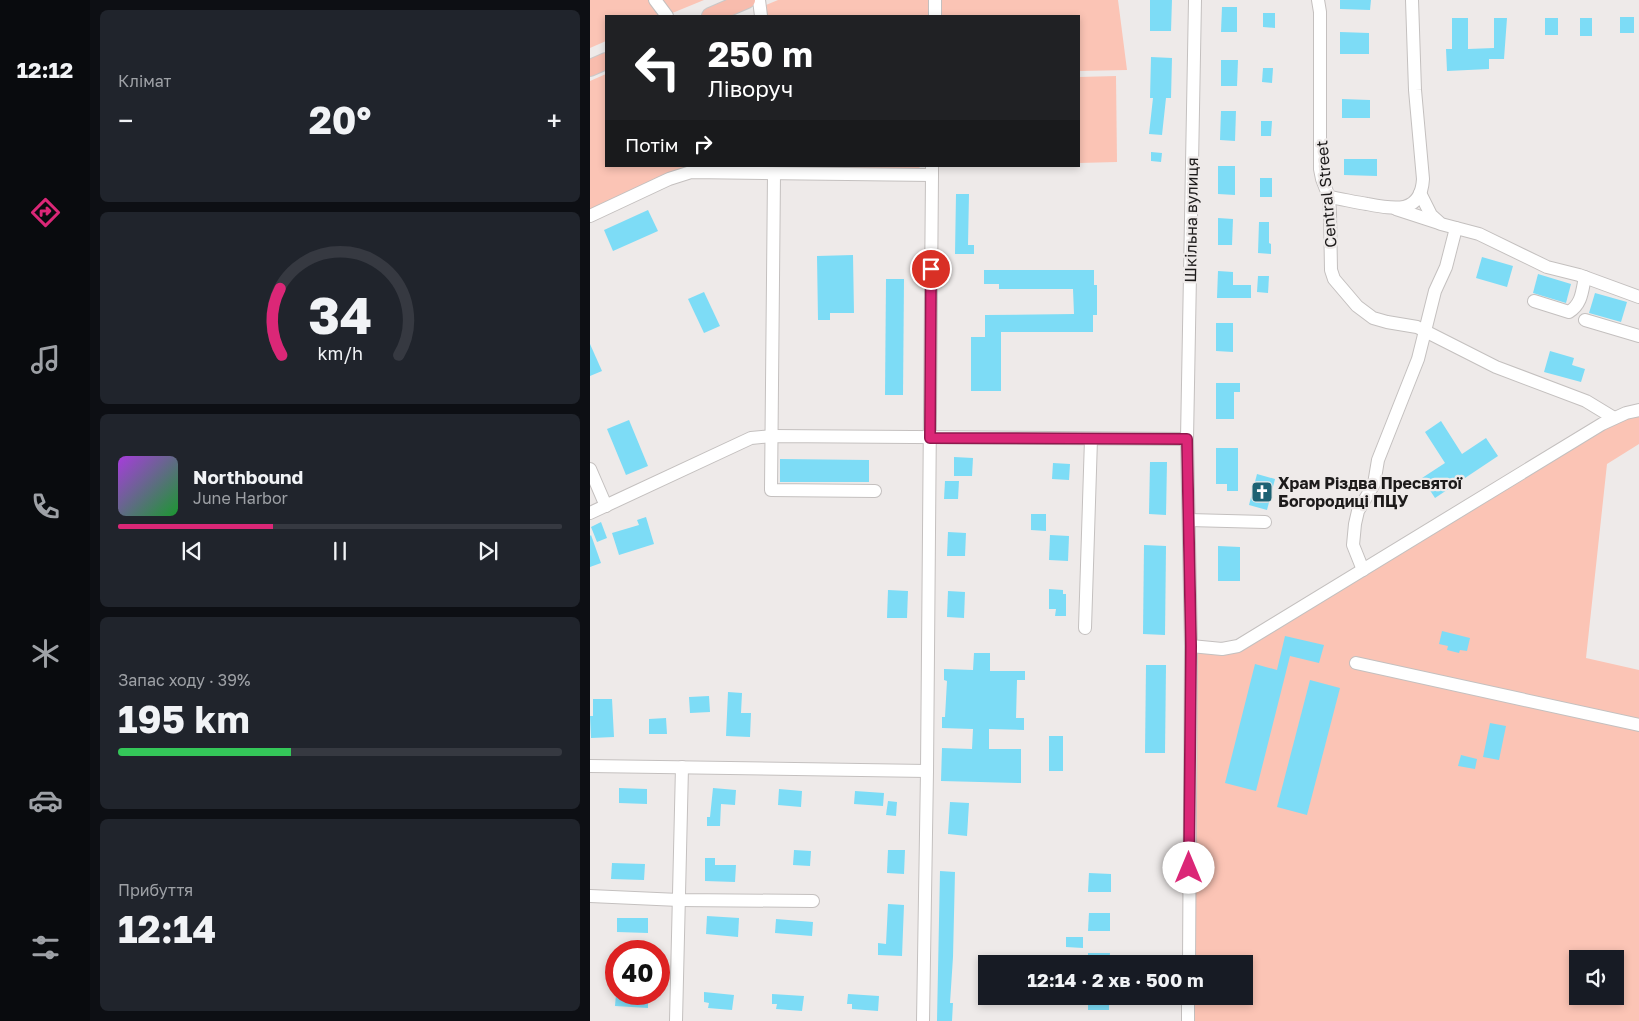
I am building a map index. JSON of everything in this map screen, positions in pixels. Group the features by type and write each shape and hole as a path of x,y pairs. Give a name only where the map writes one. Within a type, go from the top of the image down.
{"main road":[{"path":"712,15 747,0"},
{"path":"590,68 605,61"}],"street":[{"path":"655,0 666,15"},
{"path":"759,0 761,15"},
{"path":"935,0 935,15"},
{"name":"Шкільна вулиця","path":"1189,955 1191,646 1187,439 1195,0"},
{"name":"Central Street","path":"1318,0 1320,12 1320,169 1329,197 1332,230 1331,270 1334,279 1357,306 1373,318 1417,326 1496,367 1586,400 1614,418"},
{"path":"1396,209 1413,203 1420,193 1423,179 1415,90 1412,0"},
{"path":"590,216 669,179 691,172 774,174 932,171 927,771 922,1021"},
{"path":"774,174 771,490 875,491"},
{"path":"1420,193 1432,215 1442,224"},
{"path":"1329,197 1396,209 1479,234 1546,267 1585,277 1639,297"},
{"path":"1363,570 1353,545 1354,524 1358,511 1374,484 1378,460 1418,359 1435,292 1446,267 1456,228"},
{"path":"1534,302 1568,312 1576,308 1580,302 1585,277"},
{"path":"1585,320 1639,336"},
{"path":"1191,646 1222,649 1238,646 1614,418 1639,410"},
{"path":"590,513 751,438 772,436 1187,439"},
{"path":"1085,628 1091,439"},
{"path":"590,469 606,506"},
{"path":"1188,520 1265,522"},
{"path":"1356,663 1639,725"},
{"path":"590,766 927,771"},
{"path":"676,1021 682,767"},
{"path":"590,896 679,900 814,901"},
{"path":"1188,1005 1188,1021"}],"shaded area":[{"path":"590,0 704,0 667,15 605,15 605,41 590,48"},
{"path":"778,0 931,0 931,15 767,15 766,5"},
{"path":"940,0 1118,0 1127,70 1080,71 1080,15 940,15"},
{"path":"605,74 605,167 920,167 918,169 709,168 590,212 590,81"},
{"path":"1116,76 1117,162 1080,163 1080,77"},
{"path":"1639,410 1639,444 1607,464 1586,658 1639,670 1639,1021 1188,1021 1188,1005 1253,1005 1253,955 1189,955 1191,646 1222,649 1602,424"}],"building":[{"path":"1150,0 1172,0 1171,31 1150,31"},
{"path":"1340,0 1371,0 1370,10 1340,9"},
{"path":"1222,7 1237,7 1237,32 1221,32"},
{"path":"1263,13 1275,13 1275,28 1263,27"},
{"path":"1620,17 1634,17 1634,33 1620,33"},
{"path":"1452,18 1468,18 1468,49 1494,48 1494,18 1507,18 1504,59 1489,59 1489,69 1447,71 1446,49 1452,49"},
{"path":"1545,18 1558,18 1558,35 1545,35"},
{"path":"1580,18 1592,18 1592,36 1580,36"},
{"path":"1340,32 1369,33 1369,54 1340,54"},
{"path":"1151,57 1172,58 1171,98 1166,98 1162,135 1149,134 1153,98 1150,98"},
{"path":"1221,60 1238,60 1237,86 1221,86"},
{"path":"1263,68 1273,68 1272,83 1262,82"},
{"path":"1342,99 1370,100 1370,118 1342,118"},
{"path":"1221,111 1236,111 1235,141 1220,140"},
{"path":"1261,121 1272,121 1271,136 1261,136"},
{"path":"1151,152 1162,153 1161,162 1151,161"},
{"path":"1344,159 1377,159 1377,176 1344,175"},
{"path":"1218,166 1235,166 1235,195 1218,194"},
{"path":"1260,178 1272,178 1272,197 1260,197"},
{"path":"956,194 969,194 968,245 974,245 974,254 955,254"},
{"path":"648,210 658,231 613,251 604,230"},
{"path":"1218,218 1233,219 1232,245 1218,245"},
{"path":"1259,222 1269,222 1271,254 1258,253"},
{"path":"853,255 854,313 830,313 830,320 818,320 817,256"},
{"path":"1482,257 1513,266 1507,287 1476,278"},
{"path":"984,270 1094,270 1094,285 1097,285 1097,315 1093,315 1093,332 1001,332 1001,391 971,391 971,337 985,337 985,315 1074,314 1073,289 999,289 999,284 984,284"},
{"path":"1218,271 1233,272 1233,285 1251,285 1251,298 1217,298"},
{"path":"1538,274 1571,284 1566,303 1533,293"},
{"path":"1258,276 1269,276 1268,293 1257,292"},
{"path":"886,279 904,279 903,395 885,395"},
{"path":"704,292 720,326 704,333 688,299"},
{"path":"1595,293 1627,302 1621,322 1589,313"},
{"path":"1216,323 1233,323 1233,352 1216,351"},
{"path":"590,344 602,371 590,376"},
{"path":"1550,351 1574,358 1572,365 1585,369 1581,382 1544,372"},
{"path":"1216,383 1240,383 1240,392 1234,392 1234,419 1216,419"},
{"path":"629,420 648,466 626,475 607,429"},
{"path":"1441,421 1462,454 1486,438 1498,456 1435,498 1422,478 1445,463 1425,432"},
{"path":"1216,448 1238,448 1238,491 1227,491 1227,484 1216,484"},
{"path":"954,457 973,458 972,476 954,476"},
{"path":"780,459 869,460 869,482 780,482"},
{"path":"1150,462 1167,462 1166,515 1149,514"},
{"path":"1053,463 1070,464 1069,480 1052,479"},
{"name":"Храм Різдва Пресвятої Богородиці ПЦУ","path":"1257,474 1275,479 1267,510 1249,505"},
{"path":"945,481 959,481 958,499 944,499"},
{"path":"1031,514 1046,514 1046,531 1031,530"},
{"path":"646,517 654,544 619,555 612,533 639,525 637,520"},
{"path":"601,522 607,538 597,542 591,527"},
{"path":"948,532 966,533 965,556 947,556"},
{"path":"1050,535 1069,536 1068,561 1049,560"},
{"path":"590,536 601,563 590,567"},
{"path":"1144,545 1166,546 1165,635 1143,634"},
{"path":"1218,546 1240,547 1240,581 1218,581"},
{"path":"1049,589 1063,590 1063,594 1066,594 1066,616 1055,616 1056,609 1049,609"},
{"path":"888,590 908,591 907,618 887,618"},
{"path":"948,591 965,592 964,618 947,617"},
{"path":"1442,631 1470,638 1467,651 1460,650 1459,653 1447,650 1448,646 1439,644"},
{"path":"1285,636 1324,645 1319,663 1290,656 1256,791 1225,783 1255,664 1277,670"},
{"path":"974,653 990,653 990,671 1025,671 1025,680 1017,680 1016,718 1024,718 1024,730 989,729 989,749 1021,749 1021,783 941,781 942,748 972,749 973,729 942,728 942,717 945,717 947,681 944,680 944,669 973,670"},
{"path":"1146,665 1166,665 1165,753 1145,753"},
{"path":"1310,680 1340,688 1307,815 1277,807"},
{"path":"728,692 742,693 741,713 751,713 750,737 726,736"},
{"path":"709,696 710,712 690,713 689,697"},
{"path":"593,699 612,699 614,737 591,738 590,716 593,716"},
{"path":"666,718 667,734 649,734 649,719"},
{"path":"1490,723 1506,726 1499,760 1483,757"},
{"path":"1049,736 1063,736 1063,771 1049,771"},
{"path":"1461,755 1477,759 1475,769 1458,766"},
{"path":"619,788 647,789 647,804 619,803"},
{"path":"713,788 736,790 735,805 721,804 720,826 707,826 707,817 710,817"},
{"path":"779,789 802,791 801,807 778,805"},
{"path":"855,791 884,793 883,806 854,804"},
{"path":"888,801 897,802 896,816 886,815"},
{"path":"950,802 969,803 967,836 948,834"},
{"path":"794,850 811,851 810,866 793,865"},
{"path":"888,850 905,850 904,874 887,873"},
{"path":"705,858 715,858 715,865 736,865 735,882 705,881"},
{"path":"612,863 645,864 644,880 611,879"},
{"path":"940,871 955,872 950,1003 953,1003 952,1021 937,1021"},
{"path":"1089,873 1111,874 1111,892 1088,892"},
{"path":"888,904 904,905 902,956 878,955 878,943 886,944"},
{"path":"1089,913 1110,913 1110,931 1088,931"},
{"path":"707,916 739,918 738,937 706,934"},
{"path":"617,918 648,918 648,933 617,932"},
{"path":"776,919 813,922 812,936 775,933"},
{"path":"1066,937 1083,937 1083,948 1066,947"},
{"path":"1088,953 1110,953 1110,955 1088,955"},
{"path":"704,992 734,995 732,1010 708,1008 709,1003 704,1002"},
{"path":"772,994 804,996 802,1011 776,1009 777,1004 772,1004"},
{"path":"848,994 879,996 878,1011 852,1009 852,1004 847,1004"},
{"path":"648,1005 648,1008 615,1006"},
{"path":"1088,1005 1109,1005 1109,1010 1088,1010"}],"place":[{"name":"Храм Різдва Пресвятої Богородиці ПЦУ","path":"1262,492"}],"route":[{"path":"931,269 930,438 1187,439 1191,646 1189,868"}]}
